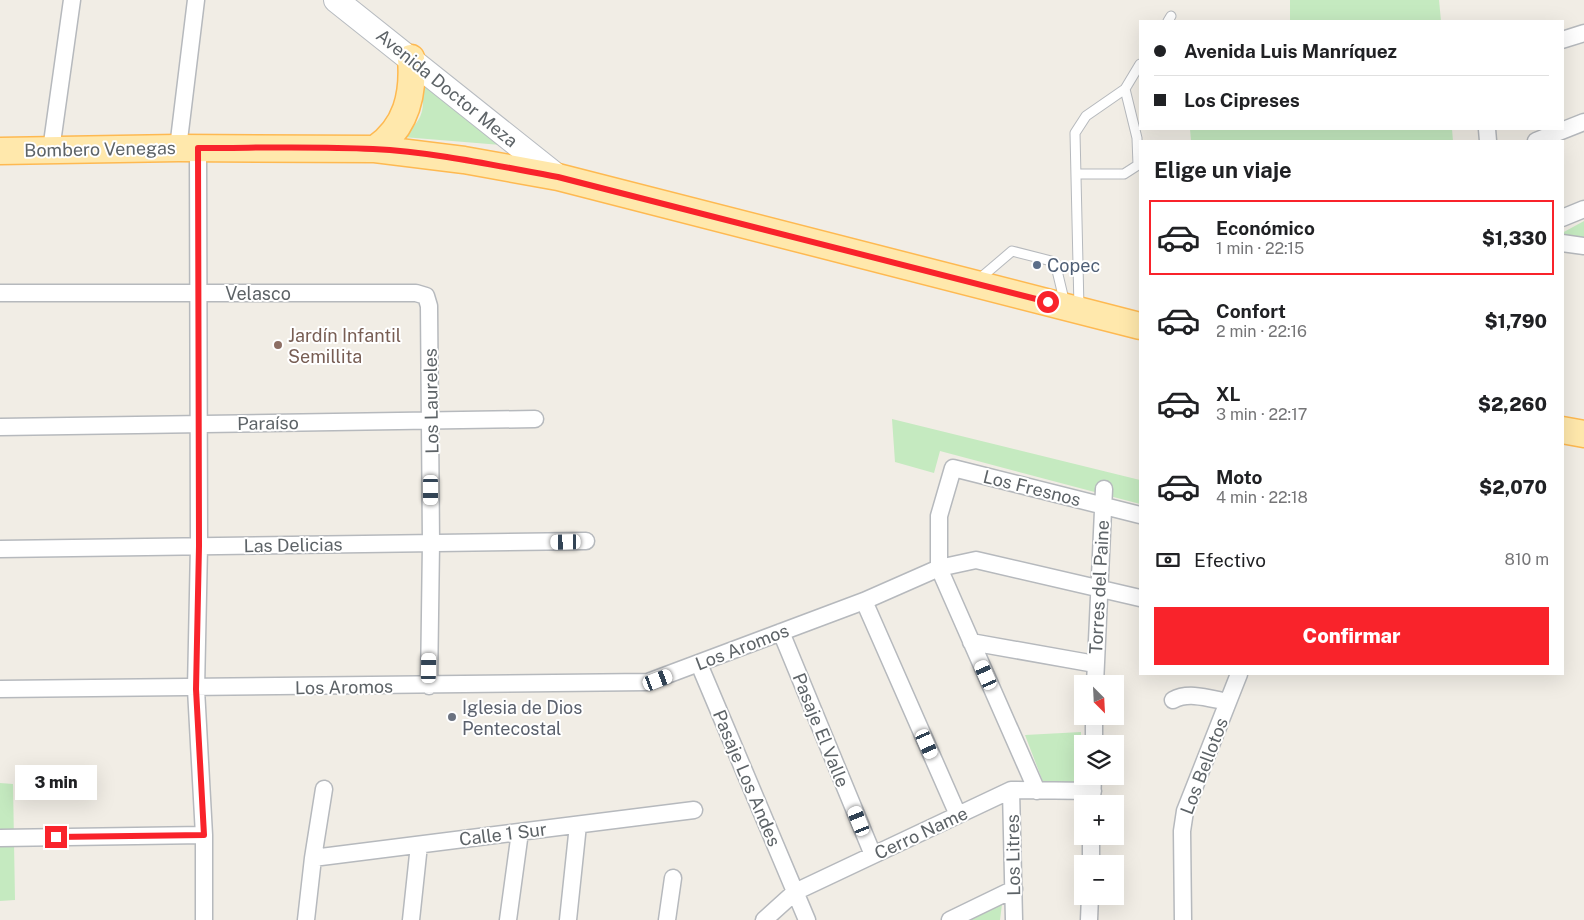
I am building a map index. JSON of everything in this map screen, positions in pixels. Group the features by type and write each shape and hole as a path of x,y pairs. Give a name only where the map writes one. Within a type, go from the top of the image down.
{"main road":[{"name":"Avenida Doctor Meza","path":"336,0 558,177"},
{"path":"375,149 390,137 404,115 410,95 411,58"},
{"name":"Bombero Venegas","path":"0,151 188,148 375,149 464,160 558,177 1139,326"},
{"path":"1564,430 1584,434"}],"street":[{"path":"51,150 72,0"},
{"path":"196,0 188,148 198,293 199,546 196,689 204,835 204,920"},
{"path":"1564,39 1584,33"},
{"path":"1564,130 1584,122"},
{"path":"1539,140 1564,130"},
{"path":"1564,217 1584,209"},
{"path":"1564,243 1584,246"},
{"name":"Velasco","path":"0,293 416,293 426,296"},
{"name":"Los Laureles","path":"426,296 429,306 431,420 429,686"},
{"name":"Paraíso","path":"0,427 535,419"},
{"name":"Los Fresnos","path":"939,568 939,516 953,468 1104,497 1139,514"},
{"name":"Torres del Paine","path":"1095,675 1104,497"},
{"name":"Las Delicias","path":"0,549 586,542"},
{"name":"Los Aromos","path":"0,689 196,689 648,682 864,601 939,568 969,561 984,561 1139,598"},
{"path":"939,568 1037,791"},
{"path":"864,601 958,815"},
{"name":"Pasaje El Valle","path":"781,632 873,856"},
{"path":"971,642 1095,664"},
{"name":"Pasaje Los Andes","path":"700,664 807,920"},
{"name":"Los Bellotos","path":"1183,920 1182,830 1185,811 1239,675"},
{"path":"1172,700 1184,695 1228,702"},
{"path":"306,920 312,858 324,789"},
{"name":"Cerro Name","path":"764,920 795,892 1011,790 1093,790"},
{"name":"Los Litres","path":"1011,790 1014,920"},
{"name":"Calle 1 Sur","path":"312,858 694,810"},
{"path":"568,920 578,825"},
{"path":"508,920 520,832"},
{"path":"0,838 204,835"},
{"path":"411,920 419,845"},
{"path":"667,920 673,878"},
{"path":"950,920 1014,889"},
{"path":"1089,920 1090,905"}],"lane":[{"path":"1073,308 1077,174 1075,133 1086,116 1125,90 1139,66"},
{"path":"1077,174 1124,174 1138,165 1137,138 1125,90"},
{"path":"974,283 1012,251 1056,262 1073,308"}],"green space":[{"path":"1290,0 1439,0 1441,20 1290,20"},
{"path":"422,81 501,145 403,137 416,124 422,113"},
{"path":"1190,130 1452,130 1453,140 1191,140"},
{"path":"1584,221 1584,241 1564,238 1564,232"},
{"path":"892,419 1139,480 1139,504 940,451 934,473 895,462"},
{"path":"1081,732 1081,735 1074,735 1074,783 1043,782 1025,735"},
{"path":"0,783 13,784 15,900 0,901"},
{"path":"1002,904 1000,920 969,920"}],"place":[{"name":"Copec","path":"1037,265"},
{"name":"Jardín Infantil Semillita","path":"278,345"},
{"name":"Iglesia de Dios Pentecostal","path":"452,717"}],"route":[{"path":"56,837 204,835 196,689 199,546 198,148 375,149 464,160 520,170 558,177 1048,302"}]}
